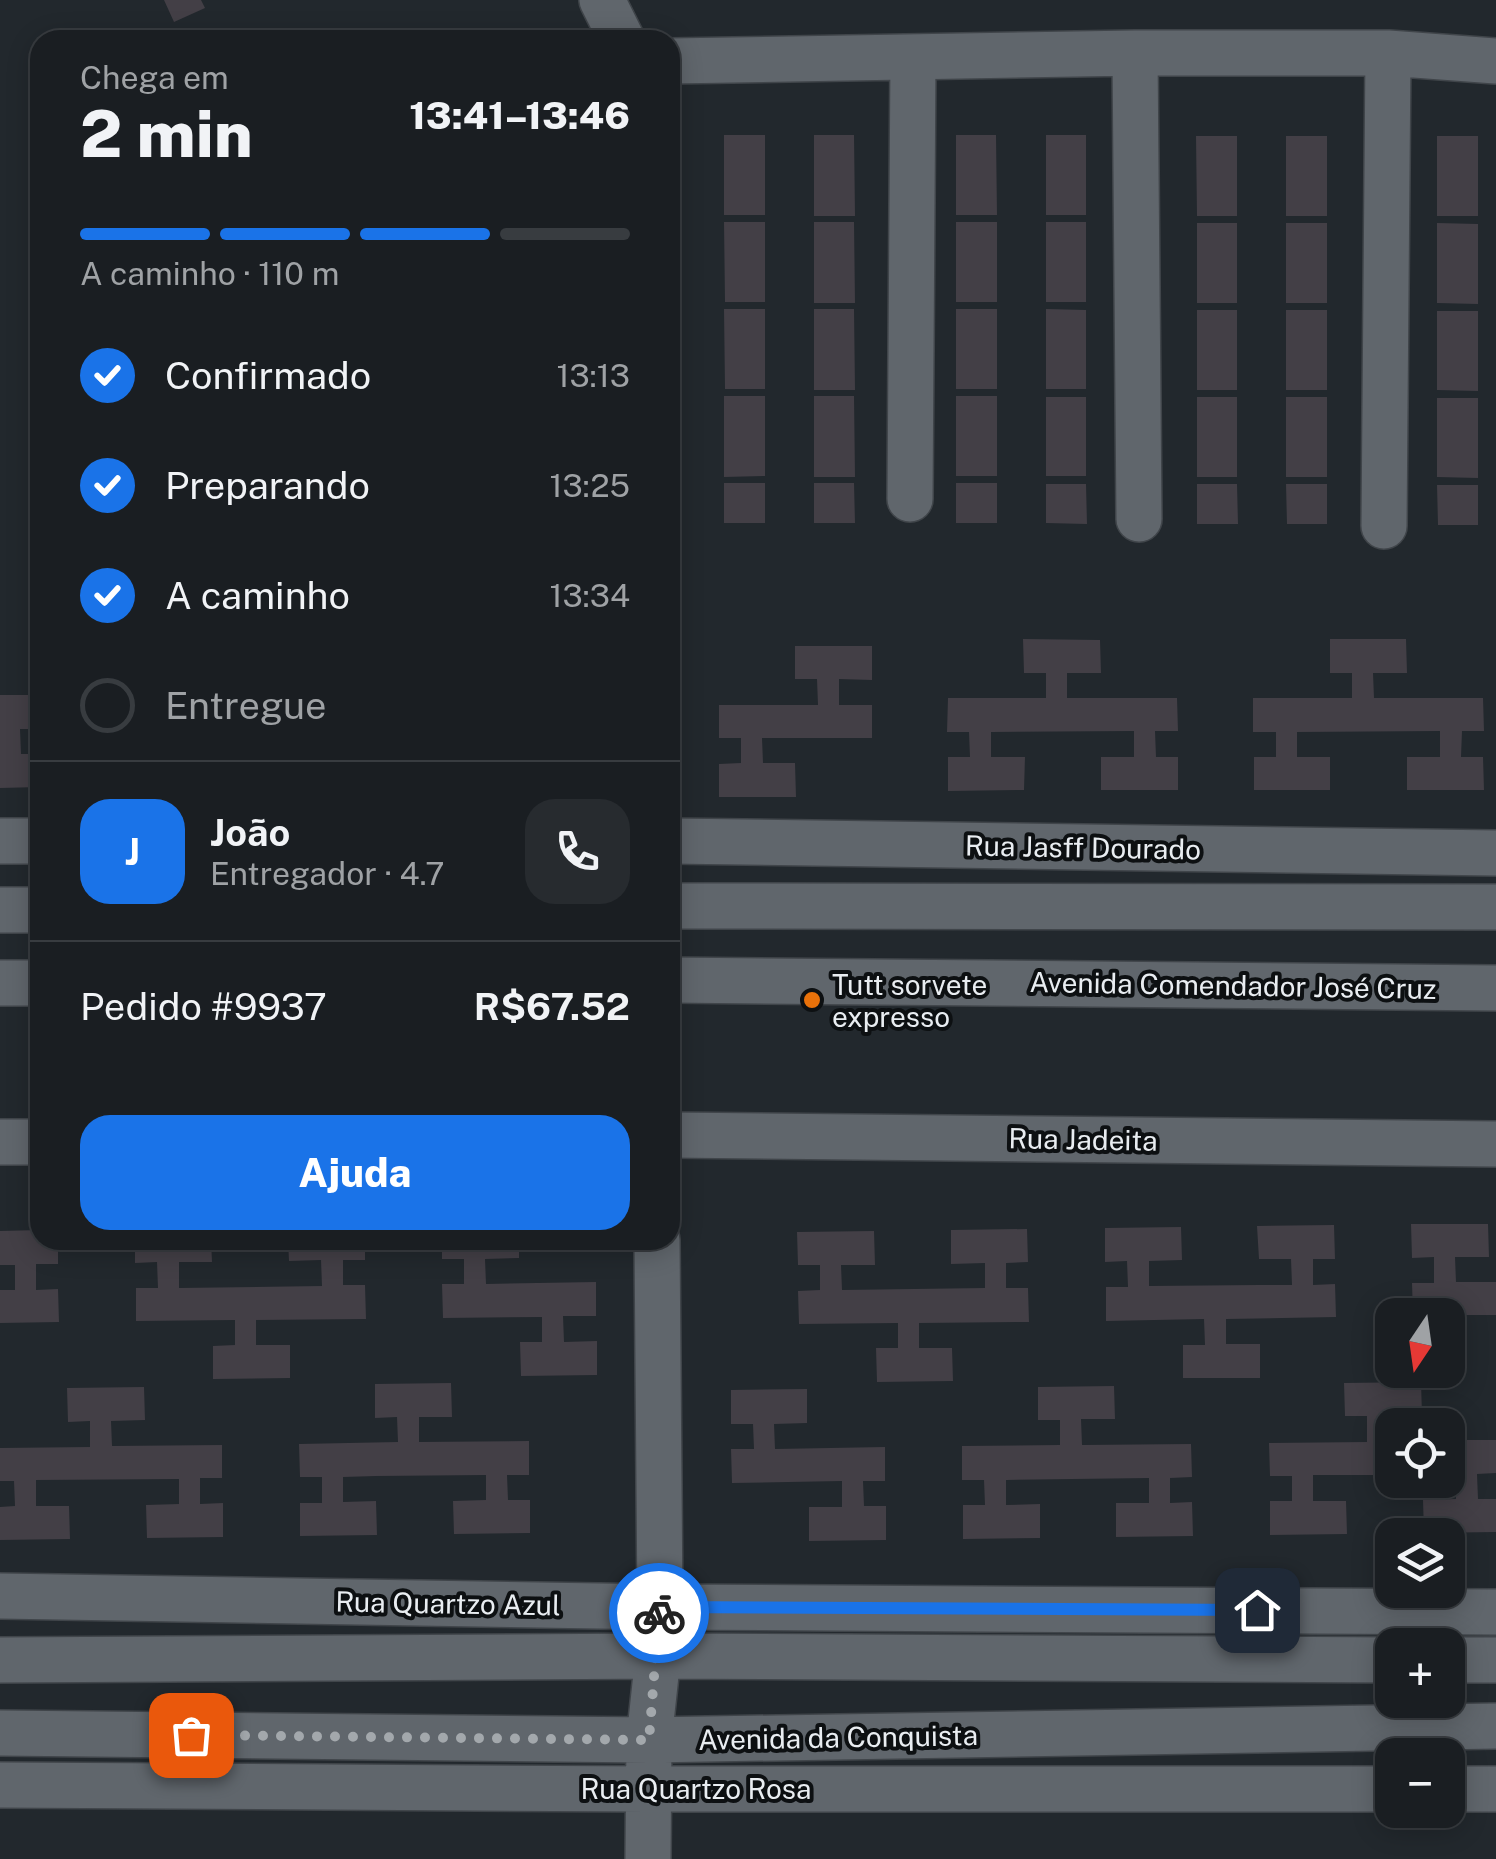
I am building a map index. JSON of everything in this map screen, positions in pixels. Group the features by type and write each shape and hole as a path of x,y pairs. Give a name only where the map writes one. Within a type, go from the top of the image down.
{"street":[{"path":"602,0 617,30"},
{"path":"1135,53 1140,518"},
{"path":"1384,526 1388,53"},
{"path":"680,61 1388,53 1496,61"},
{"path":"910,500 913,57"},
{"path":"0,841 30,841"},
{"name":"Rua Jasff Dourado","path":"680,841 1496,853"},
{"path":"680,906 1496,907"},
{"path":"0,910 30,910"},
{"name":"Avenida Comendador José Cruz","path":"680,980 1496,988"},
{"path":"0,983 30,983"},
{"name":"Rua Jadeita","path":"680,1135 1496,1144"},
{"path":"0,1142 30,1142"},
{"path":"648,1859 649,1740 660,1607 658,1250"},
{"name":"Rua Quartzo Azul","path":"0,1596 660,1607 1496,1612"},
{"path":"0,1660 658,1656 1375,1660"},
{"path":"1465,1660 1496,1660"},
{"name":"Avenida da Conquista","path":"0,1733 649,1740 1496,1726"},
{"name":"Rua Quartzo Rosa","path":"0,1784 1375,1789"},
{"path":"1465,1789 1496,1789"}],"building":[{"path":"164,0 201,0 205,8 174,22"},
{"path":"724,135 765,135 765,215 724,215"},
{"path":"814,135 854,135 855,216 814,216"},
{"path":"956,135 996,135 997,215 956,215"},
{"path":"1046,135 1086,135 1086,215 1046,215"},
{"path":"1196,136 1237,136 1237,216 1197,216"},
{"path":"1286,136 1327,136 1327,216 1286,216"},
{"path":"1437,136 1478,136 1478,216 1437,216"},
{"path":"724,222 765,222 765,302 725,302"},
{"path":"814,222 854,222 855,303 814,303"},
{"path":"956,222 997,222 997,302 956,302"},
{"path":"1046,222 1086,222 1086,302 1046,302"},
{"path":"1197,223 1237,223 1237,303 1197,303"},
{"path":"1286,223 1327,223 1327,303 1286,303"},
{"path":"1437,223 1478,224 1478,304 1437,303"},
{"path":"724,309 765,309 765,389 725,389"},
{"path":"814,309 854,309 855,390 814,390"},
{"path":"956,309 997,309 997,389 956,389"},
{"path":"1046,309 1086,310 1086,389 1046,389"},
{"path":"1197,310 1237,310 1237,390 1197,390"},
{"path":"1286,310 1327,310 1327,390 1286,390"},
{"path":"1437,311 1478,311 1478,391 1437,390"},
{"path":"724,396 765,396 765,476 724,477"},
{"path":"814,396 854,396 855,477 814,477"},
{"path":"956,396 997,396 997,476 956,476"},
{"path":"1046,397 1086,397 1086,476 1046,476"},
{"path":"1197,397 1237,397 1237,477 1197,477"},
{"path":"1286,397 1327,397 1327,477 1286,477"},
{"path":"1437,398 1478,398 1478,478 1437,477"},
{"path":"724,483 765,483 765,523 724,523"},
{"path":"814,483 854,483 855,523 814,523"},
{"path":"956,483 997,483 997,523 956,523"},
{"path":"1046,484 1086,484 1087,524 1046,523"},
{"path":"1197,484 1237,484 1238,524 1197,524"},
{"path":"1286,484 1327,484 1327,524 1287,524"},
{"path":"1437,485 1478,485 1478,525 1438,525"},
{"path":"1023,639 1100,640 1101,673 1067,673 1067,698 1177,698 1178,731 1155,731 1156,757 1178,757 1178,790 1101,790 1101,757 1134,757 1134,731 991,732 991,757 1025,757 1024,790 948,791 948,757 970,757 969,732 947,732 948,698 1046,698 1046,673 1024,673"},
{"path":"1330,639 1406,639 1407,673 1373,673 1374,698 1483,698 1484,731 1462,731 1461,757 1483,757 1484,790 1407,790 1407,757 1440,757 1440,731 1297,732 1297,757 1330,757 1330,790 1254,790 1254,757 1276,757 1276,732 1253,732 1253,698 1352,698 1352,673 1330,673"},
{"path":"795,646 872,646 872,680 839,679 839,705 872,705 872,738 762,738 763,763 795,763 796,797 719,797 719,764 741,763 741,738 719,738 719,705 818,705 817,679 795,679"},
{"path":"0,695 30,695 30,729 20,729 21,754 30,754 30,787 0,788"},
{"path":"1411,1224 1488,1224 1489,1257 1455,1257 1456,1282 1496,1282 1496,1315 1465,1315 1465,1298 1412,1298 1412,1283 1434,1283 1434,1257 1412,1258"},
{"path":"1334,1225 1335,1259 1313,1259 1313,1285 1335,1284 1336,1317 1226,1319 1226,1344 1260,1344 1260,1378 1183,1378 1183,1345 1205,1345 1204,1319 1106,1321 1106,1287 1128,1287 1127,1261 1105,1262 1105,1228 1181,1227 1182,1260 1149,1261 1149,1286 1292,1285 1291,1259 1259,1259 1257,1226"},
{"path":"1027,1229 1028,1262 1006,1263 1006,1288 1028,1288 1029,1322 919,1323 919,1348 952,1348 953,1381 877,1382 876,1348 898,1348 898,1323 799,1324 798,1291 820,1290 820,1265 798,1265 797,1232 874,1231 875,1265 841,1265 842,1290 985,1288 985,1263 951,1264 951,1230"},
{"path":"30,1230 30,1250 58,1250 58,1264 36,1264 36,1290 58,1289 59,1322 0,1323 0,1290 15,1290 15,1265 0,1265 0,1231"},
{"path":"135,1250 211,1250 212,1262 179,1262 179,1288 322,1286 321,1260 289,1261 288,1250 365,1250 365,1260 343,1260 343,1285 365,1285 366,1319 256,1320 256,1345 290,1345 290,1378 213,1379 213,1346 235,1345 235,1320 136,1321 136,1288 158,1288 157,1262 135,1263"},
{"path":"442,1250 519,1250 519,1258 485,1259 486,1284 596,1282 596,1316 563,1316 564,1342 597,1341 597,1375 521,1376 520,1342 542,1342 542,1317 443,1318 442,1284 464,1284 464,1259 442,1259"},
{"path":"451,1383 452,1417 419,1417 419,1442 529,1441 529,1475 507,1475 508,1500 530,1500 530,1533 454,1534 453,1501 486,1500 486,1475 376,1476 343,1477 343,1502 376,1501 377,1535 300,1536 300,1503 322,1503 322,1477 300,1477 299,1444 398,1442 397,1417 375,1418 375,1384"},
{"path":"1344,1383 1421,1388 1422,1408 1375,1408 1375,1475 1313,1475 1313,1501 1346,1501 1347,1534 1270,1535 1270,1501 1292,1501 1292,1476 1270,1476 1269,1443 1367,1442 1367,1416 1345,1416"},
{"path":"1114,1386 1115,1419 1081,1419 1082,1445 1191,1444 1192,1477 1170,1478 1170,1503 1192,1502 1193,1536 1116,1537 1116,1503 1149,1503 1149,1478 1006,1480 1006,1505 1040,1504 1040,1538 963,1539 963,1505 985,1505 984,1480 962,1480 962,1446 1060,1445 1060,1420 1038,1420 1038,1387"},
{"path":"144,1387 145,1420 111,1421 112,1446 222,1445 222,1478 200,1478 200,1504 223,1503 223,1537 147,1538 146,1505 179,1504 179,1479 36,1480 36,1506 69,1506 70,1539 0,1540 0,1507 15,1506 14,1481 0,1481 0,1448 90,1447 90,1421 68,1422 67,1388"},
{"path":"807,1389 807,1423 774,1424 775,1449 885,1447 885,1481 863,1481 864,1506 886,1506 886,1540 809,1541 809,1507 842,1507 842,1481 732,1483 731,1449 754,1449 753,1424 731,1424 731,1390"},
{"path":"1465,1440 1496,1440 1496,1473 1477,1474 1478,1499 1496,1499 1496,1532 1465,1532 1465,1518 1424,1518 1423,1500 1465,1498"}],"way so far":[{"path":"191,1735 649,1740 659,1613"}],"place":[{"name":"Tutt sorvete expresso","path":"812,1000"}],"route":[{"path":"659,1613 660,1607 1257,1610"}]}
